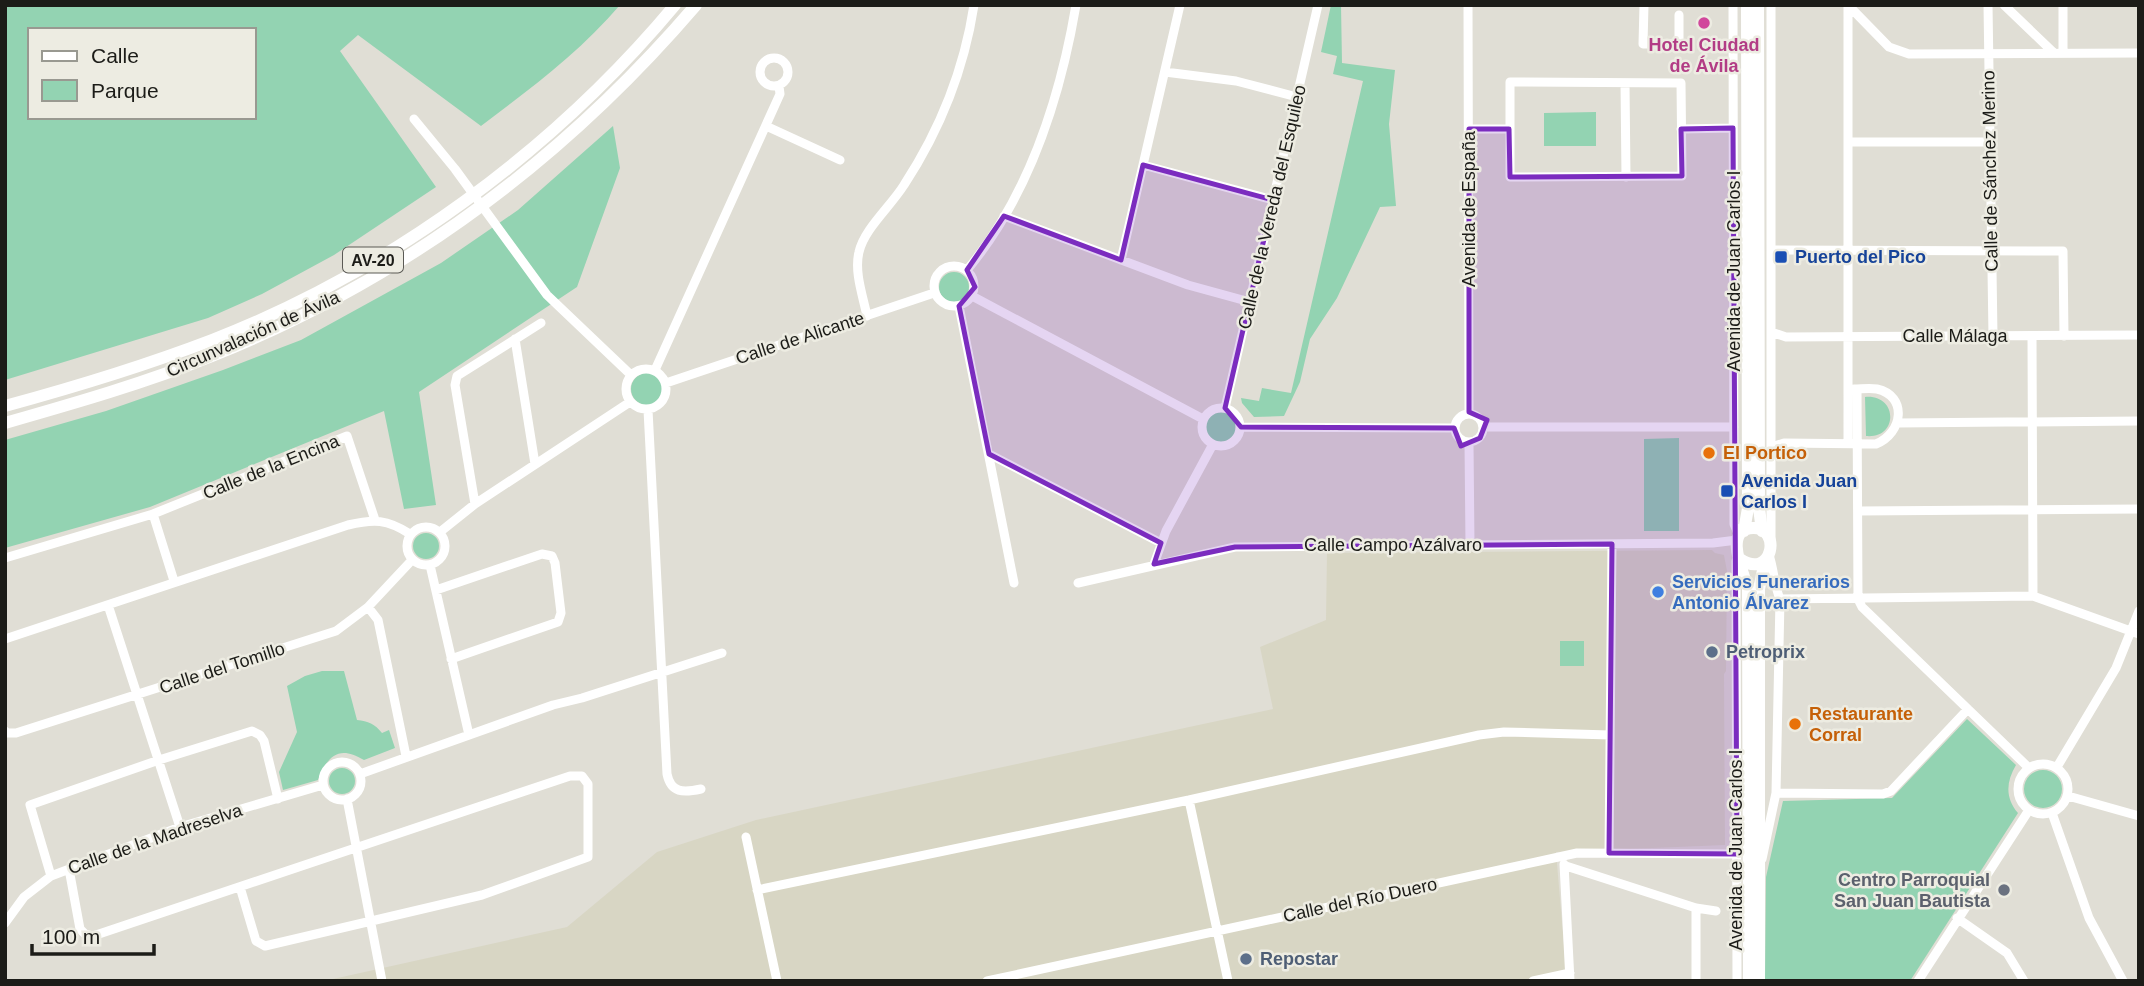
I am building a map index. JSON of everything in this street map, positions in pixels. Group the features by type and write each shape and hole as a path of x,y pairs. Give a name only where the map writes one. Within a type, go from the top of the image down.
{"highway":[{"name":"Circunvalación de Ávila","path":"5,406 83,384 214,339 346,276 459,205 523,155 607,80 675,5"},
{"name":"Circunvalación de Ávila","path":"5,423 152,379 213,356 298,318 382,272 426,245 533,168 619,89 659,49 696,5"},
{"name":"Avenida de Juan Carlos I","path":"1747,5 1748,508 1738,544 1748,589 1749,981"},
{"name":"Avenida de Juan Carlos I","path":"1758,5 1759,508 1762,531"},
{"path":"1753,528 1762,531 1768,536 1768,553 1756,565 1747,564 1738,544 1753,528"},
{"name":"Avenida de Juan Carlos I","path":"1759,981 1759,589 1768,553"}],"street":[{"path":"867,316 858,276 859,248 902,189 936,131 960,69 974,5"},
{"path":"967,270 1004,216 1048,122 1062,78 1076,5"},
{"path":"1121,260 1180,5"},
{"name":"Calle de la Vereda del Esquileo","path":"1225,408 1318,5"},
{"name":"Avenida de España","path":"1468,5 1469,412"},
{"path":"1644,5 1643,44 1679,44 1679,15"},
{"name":"Avenida de Juan Carlos I","path":"1733,5 1734,524 1738,544 1737,981"},
{"name":"Avenida de Juan Carlos I","path":"1768,553 1772,442 1771,5"},
{"path":"1848,5 1889,47 1909,54 2139,53"},
{"path":"1848,5 1848,337 1858,511 1858,598 1862,607 2029,768"},
{"name":"Calle de Sánchez Merino","path":"1988,5 1993,336"},
{"path":"2004,5 2059,53"},
{"path":"2059,53 2063,5"},
{"path":"1165,72 1236,81 1297,97"},
{"path":"1510,82 1681,83 1681,129 1682,176 1510,177 1510,82"},
{"path":"1625,83 1626,177"},
{"path":"655,370 780,94 779,86"},
{"path":"414,118 455,169 547,295 631,375"},
{"path":"766,126 840,160"},
{"path":"1681,129 1733,128"},
{"path":"1469,129 1509,129"},
{"path":"1848,142 1990,142"},
{"path":"1143,165 1273,200"},
{"path":"1004,216 1188,285 1250,302"},
{"path":"1771,250 2063,251 2064,336"},
{"path":"957,266 967,270 973,277 975,287 972,296 959,306 949,307 940,302 934,293 933,283 938,273 946,267 957,266"},
{"name":"Calle de Alicante","path":"666,383 934,293"},
{"path":"972,296 1203,419"},
{"path":"959,306 1014,583"},
{"path":"475,504 455,385 457,376 541,323"},
{"name":"Calle Málaga","path":"1771,332 1786,337 2139,335"},
{"path":"2032,336 2033,597"},
{"path":"515,339 535,464"},
{"path":"647,368 655,370 662,375 666,383 664,401 648,410 638,408 630,402 626,383 631,375 647,368"},
{"path":"1772,442 1876,443 1886,440 1898,423 1898,408 1891,396 1878,389 1853,389"},
{"path":"440,532 475,504 630,402"},
{"path":"1216,408 1225,408 1239,419 1241,427 1238,437 1231,444 1212,446 1204,439 1201,429 1203,419 1216,408"},
{"path":"648,410 669,783 683,793 701,789"},
{"path":"1469,412 1480,417 1484,427 1480,438 1469,443 1458,439 1454,428 1458,417 1469,412"},
{"path":"1898,423 2139,421"},
{"path":"1241,427 1454,428"},
{"path":"1484,427 1734,427"},
{"name":"Calle de la Encina","path":"5,558 153,514 347,436 375,520"},
{"path":"1469,443 1470,545"},
{"path":"1154,564 1161,543 1212,446"},
{"path":"989,454 1161,543"},
{"path":"1858,511 2139,509"},
{"path":"153,514 174,581"},
{"path":"5,639 348,525 375,520 395,524 410,534"},
{"path":"424,526 440,532 445,543 440,559 430,565 417,564 412,560 407,550 410,534 424,526"},
{"path":"1609,853 1612,544"},
{"name":"Calle Campo Azálvaro","path":"1078,583 1235,547 1738,544"},
{"path":"1759,871 1772,823 1776,793 1780,599 1768,553"},
{"path":"436,590 542,554 552,556 555,563 561,613 558,622 451,659"},
{"name":"Calle del Tomillo","path":"6,732 16,733 336,631 368,607 412,560"},
{"path":"430,565 468,735"},
{"path":"1780,599 2033,597 2135,632"},
{"path":"108,605 180,827"},
{"path":"368,607 378,620 406,756"},
{"path":"2057,767 2135,632 2139,611"},
{"path":"360,774 553,705 722,653"},
{"path":"1776,793 1883,794 1891,791 1968,709"},
{"path":"51,876 30,805 159,760 252,731 264,741 278,799"},
{"path":"757,890 1189,800 1479,735 1504,732 1610,735"},
{"path":"334,764 351,764 360,774 357,792 347,799 335,799 323,785 326,771 334,764"},
{"path":"2043,764 2057,767 2067,780 2068,796 2059,809 2052,813 2029,810 2019,797 2020,781 2029,768 2043,764"},
{"path":"69,869 80,929 93,936 570,776 582,776 588,784 589,857 482,895 265,946 256,941 240,887"},
{"name":"Calle de la Madreselva","path":"5,923 24,898 51,876 180,827 323,785"},
{"path":"2068,796 2139,816"},
{"path":"347,799 382,981"},
{"path":"1189,800 1228,981"},
{"path":"1918,981 2029,810"},
{"path":"2052,813 2089,918 2123,981"},
{"path":"746,837 777,981"},
{"name":"Calle del Río Duero","path":"987,981 1577,853 1737,854"},
{"path":"1559,857 1566,866 1696,908 1716,911"},
{"path":"1534,981 1570,977 1566,866"},
{"path":"1696,908 1696,981"},
{"path":"1957,918 2007,953 2024,981"}],"highlighted area":[{"path":"1733,128 1737,854 1609,853 1612,544 1235,547 1154,564 1161,543 989,454 959,306 975,287 967,270 1004,216 1121,260 1143,165 1273,200 1225,408 1241,427 1454,428 1461,446 1480,438 1487,420 1469,412 1469,129 1509,129 1510,177 1682,176 1681,129"}],"shaded area":[{"path":"1712,550 1724,555 1727,571 1724,674 1725,845 1556,852 1567,981 324,981 567,927 657,852 756,820 1273,709 1260,647 1326,620 1327,553"}],"green space":[{"path":"5,5 620,5 571,54 481,126 358,35 340,51 436,187 334,255 262,294 208,318 5,380"},
{"path":"1331,5 1341,5 1342,63 1395,70 1389,124 1396,206 1380,207 1337,298 1310,339 1300,382 1284,416 1254,417 1241,398 1259,401 1262,388 1291,393 1363,81 1333,74 1337,56 1321,52"},
{"path":"1596,112 1596,146 1544,146 1544,113"},
{"path":"613,126 620,168 577,287 419,392 436,505 404,509 384,411 150,507 5,548 5,440 106,411 301,340 441,263 518,210"},
{"path":"954,272 965,276 969,287 965,298 954,302 943,298 939,287 943,276"},
{"path":"647,373 658,378 663,389 658,400 647,405 636,400 631,389 636,378"},
{"path":"1865,397 1884,402 1889,409 1889,424 1877,435 1866,436"},
{"path":"1221,412 1232,416 1236,427 1232,438 1221,442 1210,438 1206,427 1210,416"},
{"path":"1679,438 1679,531 1644,531 1644,439"},
{"path":"426,533 435,537 439,546 435,555 426,559 417,555 413,546 417,537"},
{"path":"1560,641 1584,641 1584,666 1560,666"},
{"path":"322,671 344,671 357,720 371,723 382,733 389,730 395,748 364,760 355,755 340,753 325,765 318,780 283,790 279,772 297,732 287,686 305,676"},
{"path":"1967,719 2016,765 2008,790 2018,813 1910,981 1765,981 1766,877 1783,801 1892,798"},
{"path":"342,768 351,772 355,781 351,790 342,794 333,790 329,781 333,772"},
{"path":"2043,770 2056,776 2062,789 2056,802 2043,808 2030,802 2024,789 2030,776"}],"place":[{"name":"Hotel Ciudad de Ávila","path":"1704,23"},
{"name":"Puerto del Pico","path":"1781,257"},
{"name":"El Portico","path":"1709,453"},
{"name":"Avenida Juan Carlos I","path":"1727,491"},
{"name":"Servicios Funerarios Antonio Álvarez","path":"1658,592"},
{"name":"Petroprix","path":"1712,652"},
{"name":"Restaurante Corral","path":"1795,724"},
{"name":"Centro Parroquial San Juan Bautista","path":"2004,890"},
{"name":"Repostar","path":"1246,959"}]}
